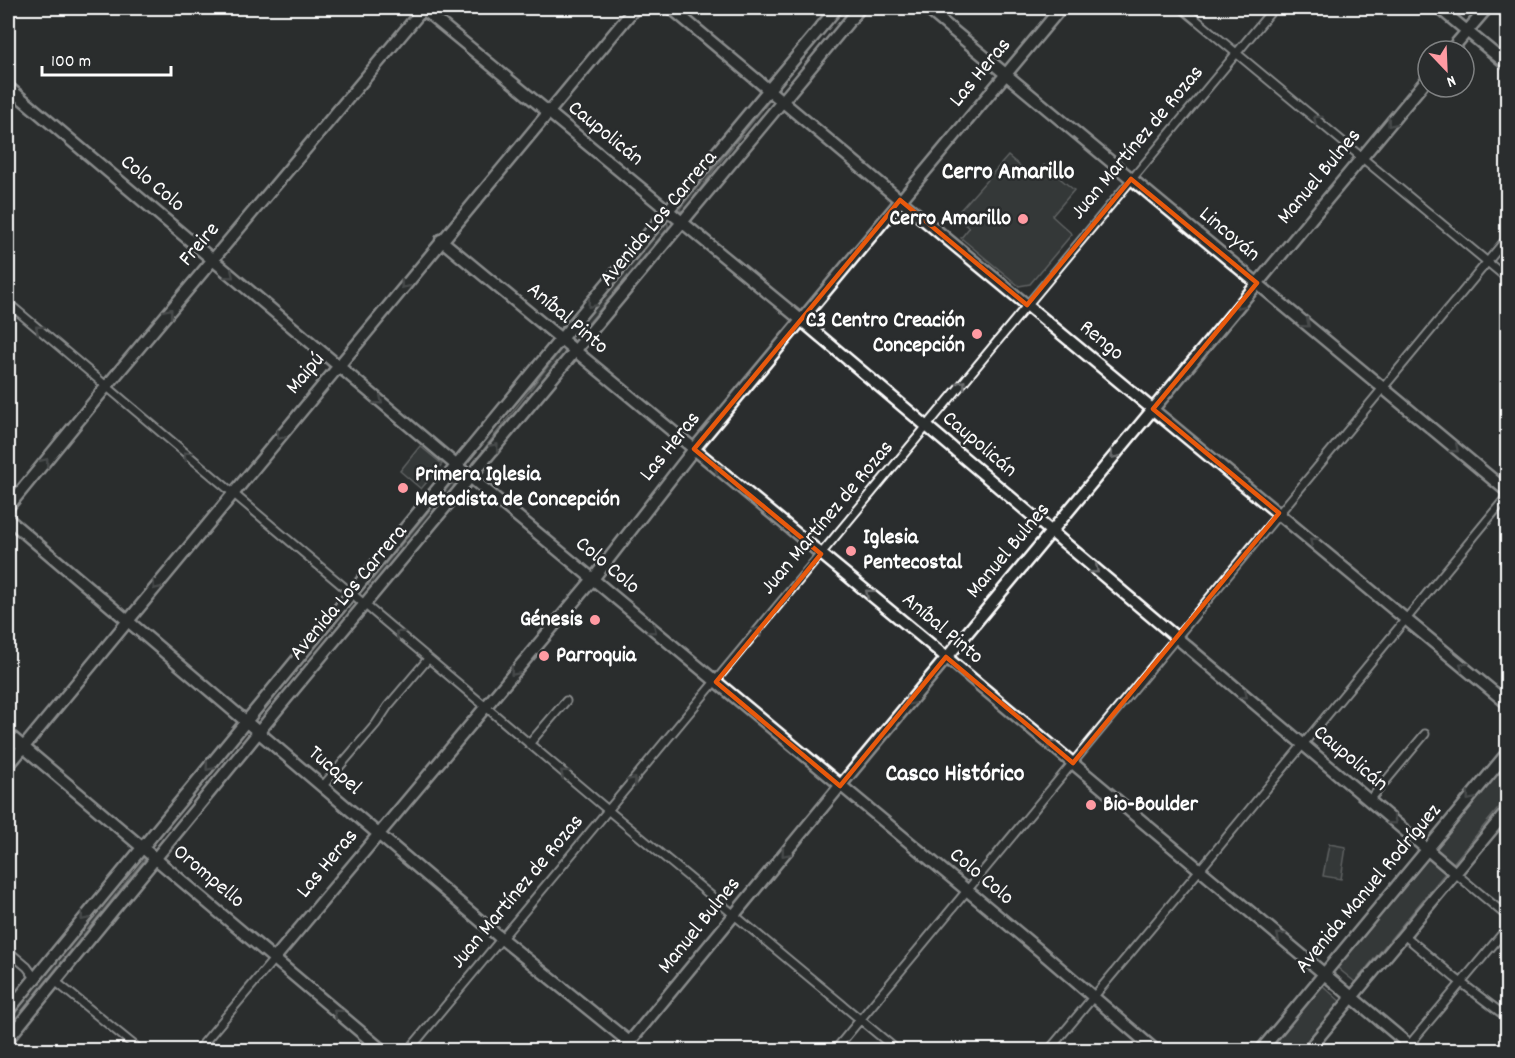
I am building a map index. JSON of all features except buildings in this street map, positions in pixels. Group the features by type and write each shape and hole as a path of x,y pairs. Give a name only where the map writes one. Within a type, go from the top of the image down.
{"main road":[{"name":"Caupolicán","path":"423,8 801,320 1455,873"},
{"name":"Freire","path":"8,507 423,8"},
{"name":"Maipú","path":"8,766 634,8"},
{"name":"Rengo","path":"671,8 1508,704"},
{"name":"Avenida Los Carrera","path":"8,1011 837,8"},
{"name":"Avenida Los Carrera","path":"8,1039 364,605 860,8"},
{"name":"Lincoyán","path":"926,8 1508,494"},
{"name":"Las Heras","path":"274,959 592,579 694,449 1061,8"},
{"path":"1439,8 1508,65"},
{"path":"1460,39 1487,8"},
{"name":"Colo Colo","path":"8,87 337,366 967,890 1155,1050"},
{"name":"Manuel Bulnes","path":"626,1047 946,657 1416,92"},
{"name":"Aníbal Pinto","path":"441,240 946,657 1412,1048"},
{"name":"Tucapel","path":"8,519 626,1047 639,1050"},
{"name":"Orompello","path":"8,734 382,1050"},
{"name":"Avenida Manuel Rodríguez","path":"1261,1050 1508,752"},
{"path":"1308,1050 1508,810"}],"street":[{"path":"1182,8 1508,279"},
{"name":"Juan Martínez de Rozas","path":"409,1050 1274,8"},
{"path":"835,1050 1508,237"},
{"path":"8,303 529,744 897,1050"},
{"path":"1049,1050 1200,870 1508,494"},
{"path":"322,787 428,659"},
{"path":"529,744 566,701"},
{"path":"1369,801 1425,734"},
{"name":"Caupolicán","path":"1455,873 1508,917"},
{"path":"1412,1048 1462,982 1508,927"},
{"path":"1404,935 1508,1018"},
{"path":"8,951 27,967 34,978"},
{"name":"Las Heras","path":"198,1050 274,959"},
{"path":"55,981 140,1050"}],"highlighted area":[{"path":"1131,179 1257,283 1153,409 1279,513 1073,763 946,657 840,786 716,682 821,554 694,449 900,200 1027,305"}],"shaded area":[{"path":"770,100 685,210 681,211 681,207"},
{"path":"1008,156 1033,177 1044,165 1074,190 1052,216 1072,234 1030,284 1019,286 961,238 969,228 955,216"},
{"path":"666,223 668,228 581,332 577,332 579,327"},
{"path":"562,348 565,349 564,354 471,466"},
{"path":"420,446 442,464 421,489 400,471"},
{"path":"451,484 455,485 371,587 368,585"},
{"path":"1507,759 1507,798 1355,982 1334,965"},
{"path":"1329,844 1346,847 1341,879 1323,876"},
{"path":"145,855 144,860 8,1028 8,1021"},
{"path":"1321,984 1342,1003 1302,1050 1268,1050"}],"place":[{"name":"Cerro Amarillo","path":"1023,219"},
{"name":"C3 Centro Creación Concepción","path":"977,334"},
{"name":"Primera Iglesia Metodista de Concepción","path":"403,488"},
{"name":"Iglesia Pentecostal","path":"851,551"},
{"name":"Génesis","path":"595,620"},
{"name":"Parroquia","path":"544,656"},
{"name":"Bio-Boulder","path":"1091,805"}],"district":[{"name":"Cerro Amarillo","path":"1008,173"},
{"name":"Casco Histórico","path":"955,775"}]}
